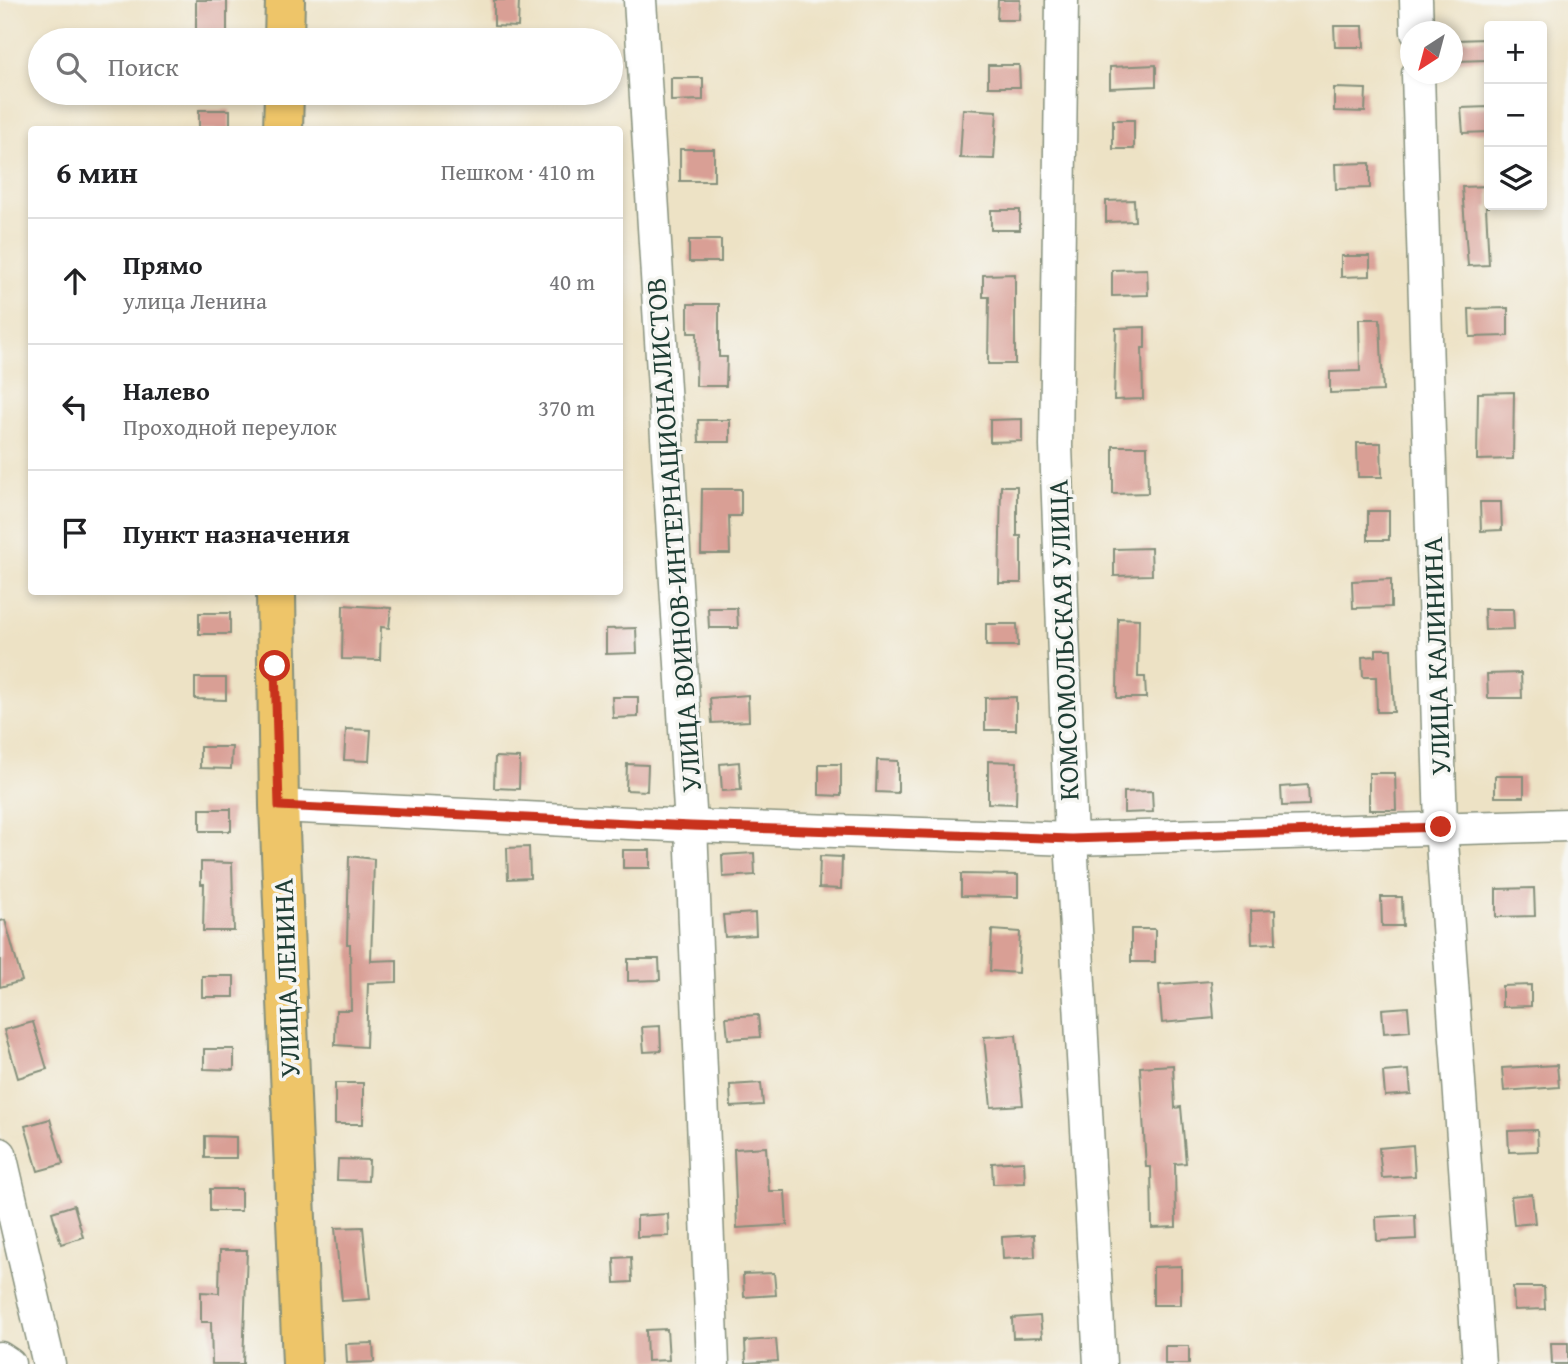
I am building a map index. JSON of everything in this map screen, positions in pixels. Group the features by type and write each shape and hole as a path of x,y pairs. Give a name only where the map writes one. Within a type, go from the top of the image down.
{"main road":[{"path":"284,28 285,0"},
{"path":"283,126 284,105"},
{"name":"УЛИЦА ЛЕНИНА","path":"276,595 279,806 302,1364"}],"street":[{"name":"УЛИЦА ВОИНОВ-ИНТЕРНАЦИОНАЛИСТОВ","path":"640,0 691,826 713,1364"},
{"name":"КОМСОМОЛЬСКАЯ УЛИЦА","path":"1062,0 1056,446 1071,839 1100,1364"},
{"path":"1416,0 1417,21"},
{"name":"УЛИЦА КАЛИНИНА","path":"1418,84 1441,827 1479,1364"},
{"path":"279,806 691,826 1071,839 1568,825"},
{"path":"0,1154 49,1364"},
{"path":"0,1358 9,1364"}],"building":[{"path":"196,0 227,0 227,28 196,28"},
{"path":"494,0 519,0 518,27 494,26"},
{"path":"998,0 1020,0 1019,20 997,20"},
{"path":"1334,26 1363,26 1364,47 1335,47"},
{"path":"1484,39 1484,60 1463,61 1463,40"},
{"path":"988,65 1019,65 1020,87 988,87"},
{"path":"1156,65 1156,86 1110,88 1110,67"},
{"path":"671,78 703,78 703,100 671,101"},
{"path":"1334,88 1366,89 1365,112 1334,111"},
{"path":"1484,107 1484,132 1463,133 1461,108"},
{"path":"963,109 997,111 994,159 960,158"},
{"path":"199,110 230,110 230,126 199,126"},
{"path":"1113,120 1134,120 1134,149 1113,149"},
{"path":"680,149 714,149 714,181 680,181"},
{"path":"1370,163 1370,188 1336,189 1335,164"},
{"path":"1484,186 1489,265 1468,266 1462,187"},
{"path":"1134,200 1135,221 1106,222 1106,201"},
{"path":"991,210 1020,210 1020,230 991,230"},
{"path":"689,240 721,240 721,262 689,262"},
{"path":"1341,256 1370,256 1370,276 1341,277"},
{"path":"1147,269 1148,295 1112,296 1112,270"},
{"path":"1015,274 1015,364 988,364 989,297 983,297 983,275"},
{"path":"688,304 719,304 719,357 727,357 726,386 696,386 697,333 688,333"},
{"path":"1508,308 1508,336 1470,337 1469,309"},
{"path":"1359,319 1380,319 1383,391 1330,393 1330,372 1360,371"},
{"path":"1145,327 1145,348 1142,348 1143,399 1114,400 1116,328"},
{"path":"1514,392 1513,459 1477,460 1478,393"},
{"path":"1022,419 1022,441 990,442 990,420"},
{"path":"698,420 730,420 730,442 699,442"},
{"path":"1357,443 1381,443 1382,477 1358,477"},
{"path":"1113,446 1147,446 1148,493 1113,494"},
{"path":"1001,486 1017,486 1021,583 999,583"},
{"path":"702,489 741,489 741,516 729,516 730,554 701,554"},
{"path":"1480,502 1501,502 1502,530 1481,531"},
{"path":"1368,511 1389,511 1389,540 1368,540"},
{"path":"1151,548 1152,575 1114,576 1114,549"},
{"path":"1391,579 1391,607 1353,608 1352,581"},
{"path":"343,605 391,608 389,628 381,627 380,660 342,659"},
{"path":"708,608 737,608 738,628 709,628"},
{"path":"1484,609 1513,609 1514,629 1485,630"},
{"path":"199,613 230,613 230,634 199,634"},
{"path":"1118,618 1139,619 1138,677 1145,677 1146,698 1117,698"},
{"path":"986,624 1017,624 1018,646 986,646"},
{"path":"636,628 637,653 606,654 606,629"},
{"path":"1376,649 1391,649 1394,712 1377,712 1376,677 1363,677 1362,657 1376,656"},
{"path":"1521,673 1522,698 1488,698 1487,674"},
{"path":"195,678 226,678 226,700 195,699"},
{"path":"748,695 749,721 712,723 710,698"},
{"path":"612,697 638,697 638,717 613,718"},
{"path":"1016,697 1016,730 985,730 985,698"},
{"path":"346,729 371,730 369,761 344,760"},
{"path":"200,747 232,747 231,769 200,768"},
{"path":"495,757 520,758 519,789 494,788"},
{"path":"877,760 898,761 898,793 876,792"},
{"path":"988,761 1017,762 1016,804 988,803"},
{"path":"739,762 741,790 722,791 720,764"},
{"path":"627,764 648,765 647,791 626,790"},
{"path":"819,764 841,764 841,796 819,795"},
{"path":"1369,773 1395,773 1396,810 1369,810"},
{"path":"1495,776 1524,776 1524,797 1495,797"},
{"path":"1308,785 1309,805 1282,806 1281,787"},
{"path":"1152,791 1153,812 1124,813 1124,792"},
{"path":"200,809 231,809 231,831 200,831"},
{"path":"529,847 530,878 508,879 507,848"},
{"path":"623,850 650,850 650,868 623,868"},
{"path":"754,853 755,875 723,877 722,855"},
{"path":"349,856 374,859 371,961 397,960 397,982 368,983 366,1047 335,1045 336,1010 351,1010 350,944 347,944"},
{"path":"820,856 842,857 841,889 819,888"},
{"path":"201,862 232,863 234,931 203,931 204,884 201,884"},
{"path":"961,874 1018,875 1018,897 961,896"},
{"path":"1534,888 1535,916 1496,917 1496,889"},
{"path":"1381,897 1402,897 1403,926 1382,926"},
{"path":"1275,910 1276,943 1252,944 1251,911"},
{"path":"755,913 756,935 725,937 723,915"},
{"path":"5,920 22,981 0,987 0,921"},
{"path":"1131,929 1155,929 1155,962 1131,962"},
{"path":"992,930 1020,932 1018,973 990,971"},
{"path":"628,959 659,959 660,980 628,981"},
{"path":"202,976 234,976 234,997 202,997"},
{"path":"1211,981 1214,1018 1162,1023 1159,985"},
{"path":"1531,985 1531,1006 1502,1007 1502,986"},
{"path":"1408,1007 1410,1031 1384,1033 1382,1009"},
{"path":"758,1015 760,1037 728,1039 726,1017"},
{"path":"33,1022 47,1069 18,1078 4,1030"},
{"path":"660,1026 661,1051 644,1052 642,1027"},
{"path":"1016,1035 1023,1105 991,1107 984,1037"},
{"path":"204,1049 234,1049 234,1070 204,1069"},
{"path":"1173,1065 1175,1108 1181,1107 1186,1163 1175,1164 1176,1227 1152,1228 1151,1167 1146,1167 1140,1067"},
{"path":"1557,1065 1559,1087 1504,1091 1502,1068"},
{"path":"1409,1070 1411,1094 1385,1096 1383,1072"},
{"path":"335,1083 363,1083 363,1124 335,1124"},
{"path":"761,1083 763,1105 731,1107 730,1085"},
{"path":"50,1119 63,1164 38,1171 25,1126"},
{"path":"1537,1130 1538,1151 1509,1152 1508,1131"},
{"path":"205,1136 236,1137 236,1158 205,1158"},
{"path":"1413,1145 1415,1176 1382,1178 1379,1148"},
{"path":"766,1147 769,1191 785,1191 787,1225 737,1228 734,1149"},
{"path":"338,1159 369,1160 368,1181 337,1180"},
{"path":"1024,1161 1025,1183 993,1184 992,1163"},
{"path":"210,1189 241,1189 241,1211 210,1211"},
{"path":"1532,1194 1535,1223 1514,1225 1511,1196"},
{"path":"74,1205 83,1237 61,1244 52,1212"},
{"path":"668,1214 669,1236 637,1237 637,1216"},
{"path":"1415,1215 1416,1239 1377,1241 1376,1217"},
{"path":"363,1227 370,1299 342,1301 335,1228"},
{"path":"1034,1235 1035,1257 1003,1259 1002,1237"},
{"path":"220,1250 247,1250 243,1364 212,1364 211,1322 201,1322 201,1292 219,1293"},
{"path":"631,1257 632,1282 615,1283 614,1258"},
{"path":"1181,1266 1181,1305 1153,1305 1153,1267"},
{"path":"774,1273 776,1295 744,1297 743,1274"},
{"path":"1513,1287 1544,1287 1545,1309 1514,1310"},
{"path":"1040,1316 1042,1337 1013,1338 1012,1318"},
{"path":"667,1329 669,1360 647,1361 646,1330"},
{"path":"776,1339 778,1361 746,1363 745,1341"},
{"path":"373,1343 374,1362 347,1363 346,1344"},
{"path":"1551,1343 1568,1343 1568,1364 1552,1364"},
{"path":"1165,1346 1189,1346 1189,1364 1165,1364"}],"route":[{"path":"275,666 279,806 691,826 1071,839 1441,827"}]}
